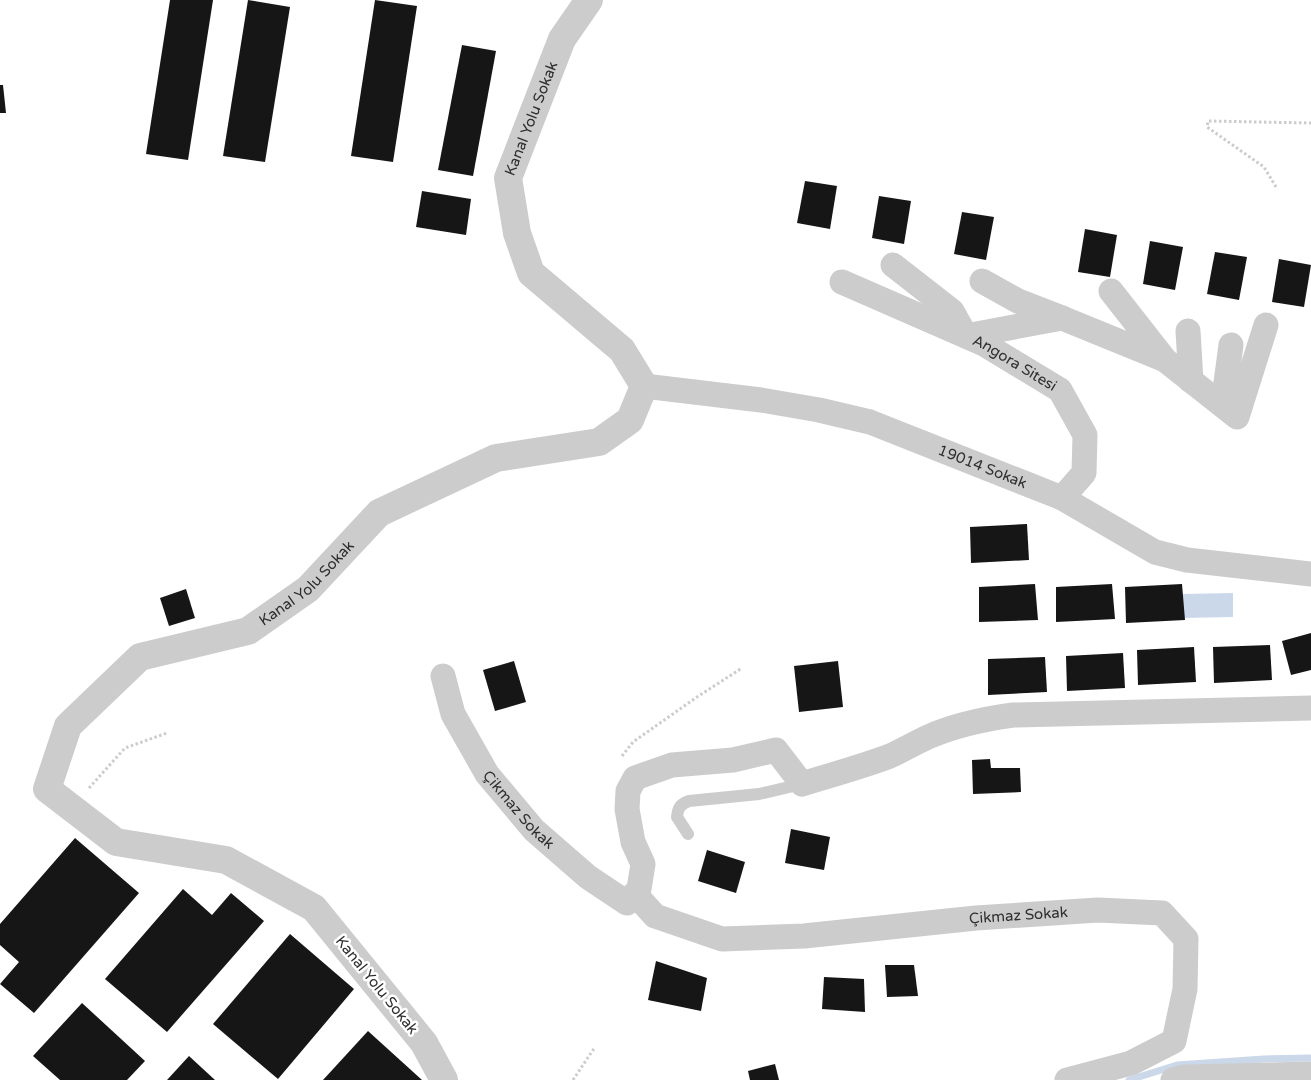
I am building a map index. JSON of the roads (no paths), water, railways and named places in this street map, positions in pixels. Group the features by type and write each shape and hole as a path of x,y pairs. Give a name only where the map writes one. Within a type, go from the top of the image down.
{"street":[{"name":"Kanal Yolu Sokak","path":"444,1080 424,1043 314,908 226,860 116,842 47,789 68,726 140,657 248,631 308,589 378,513 496,458 599,442 630,420 644,386 622,350 531,274 517,233 508,178 562,39 589,0"},
{"name":"Angora Sitesi","path":"893,265 952,311 966,336"},
{"path":"982,281 1018,301 1165,360"},
{"name":"Angora Sitesi","path":"842,282 984,344 1060,390 1085,435 1084,474 1062,498"},
{"path":"1111,291 1165,360 1230,411"},
{"name":"Angora Sitesi","path":"966,336 1062,318"},
{"path":"1230,411 1266,325"},
{"path":"1188,331 1191,381"},
{"path":"1230,345 1230,411"},
{"name":"19014 Sokak","path":"644,386 761,400 819,410 870,422 1062,498 1155,552 1187,560 1311,574"},
{"name":"Çikmaz Sokak","path":"443,676 453,714 487,774 534,830 588,878 628,904 635,894 655,916 722,939 804,936 976,918 1088,911 1162,913 1186,939 1185,989 1174,1041 1131,1063 1067,1080"},
{"path":"635,894 639,889 643,864 633,842 627,810 628,791 635,778 672,765 733,760 776,750 802,784 859,767 956,726 983,719 1013,715 1311,708"},
{"path":"1173,1080 1185,1077 1311,1074"}],"lane":[{"path":"688,834 677,817 678,809 682,804 689,801 759,794 802,784"}],"water":[{"path":"1233,593 1233,617 1183,618 1183,594"}],"waterway":[{"path":"1129,1080 1177,1065 1311,1058"}]}
